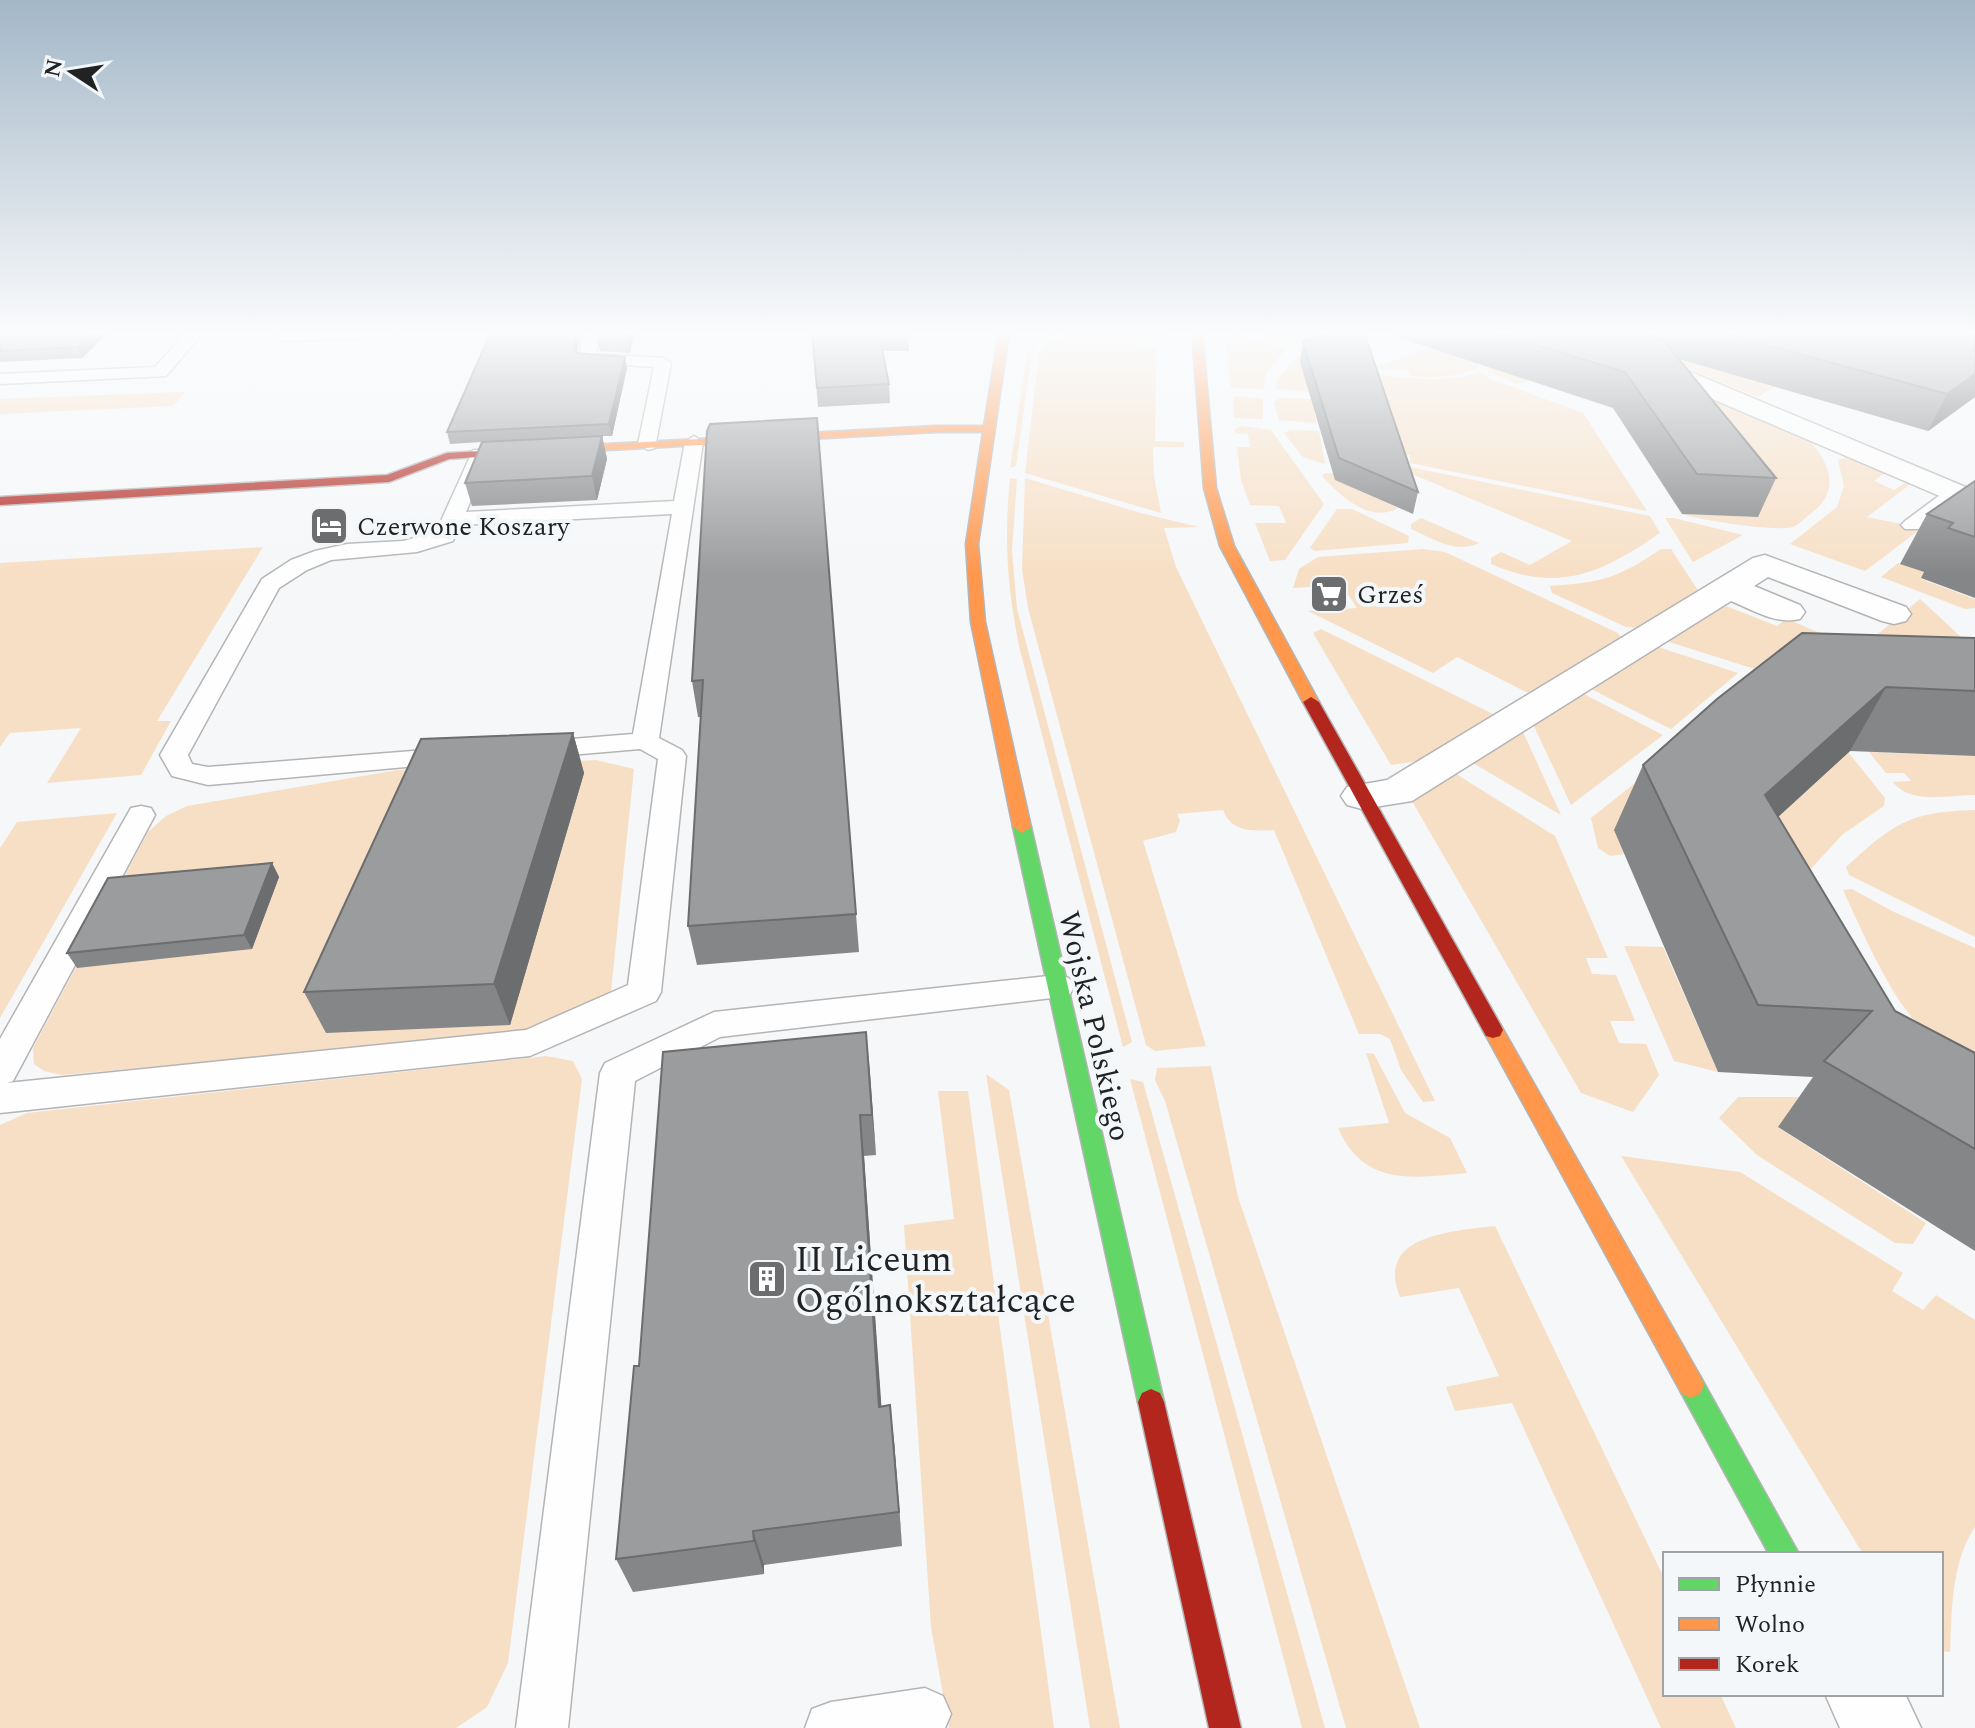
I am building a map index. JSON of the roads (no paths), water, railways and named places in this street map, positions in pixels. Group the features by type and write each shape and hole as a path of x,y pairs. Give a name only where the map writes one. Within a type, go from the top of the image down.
{"street":[{"name":"Wojska Polskiego","path":"990,413 974,520 973,585 978,622 1057,987 1225,1728"},
{"path":"1203,413 1217,520 1234,558 1362,796 1784,1552"},
{"path":"1766,413 1965,497"},
{"path":"0,501 389,478 447,456 987,429"},
{"path":"1362,796 1397,792 1777,559 1894,614"},
{"path":"1729,588 1788,612"},
{"path":"1864,1696 1882,1728"}],"lane":[{"path":"648,444 654,413"},
{"path":"645,741 694,442"},
{"path":"473,754 208,776 182,770 174,755 270,584 295,566 331,553 422,547 445,536 480,454"},
{"path":"1912,525 1965,497"},
{"path":"452,519 684,507"},
{"path":"0,1098 530,1043 644,992 672,756 645,741 505,752"},
{"path":"0,1071 141,815"},
{"path":"542,1728 618,1073 714,1025 1057,987"},
{"path":"831,1728 925,1714"}],"place":[{"name":"Czerwone Koszary","path":"329,526"},
{"name":"Grześ","path":"1329,594"},
{"name":"II Liceum Ogólnokształcące","path":"767,1279"}]}
